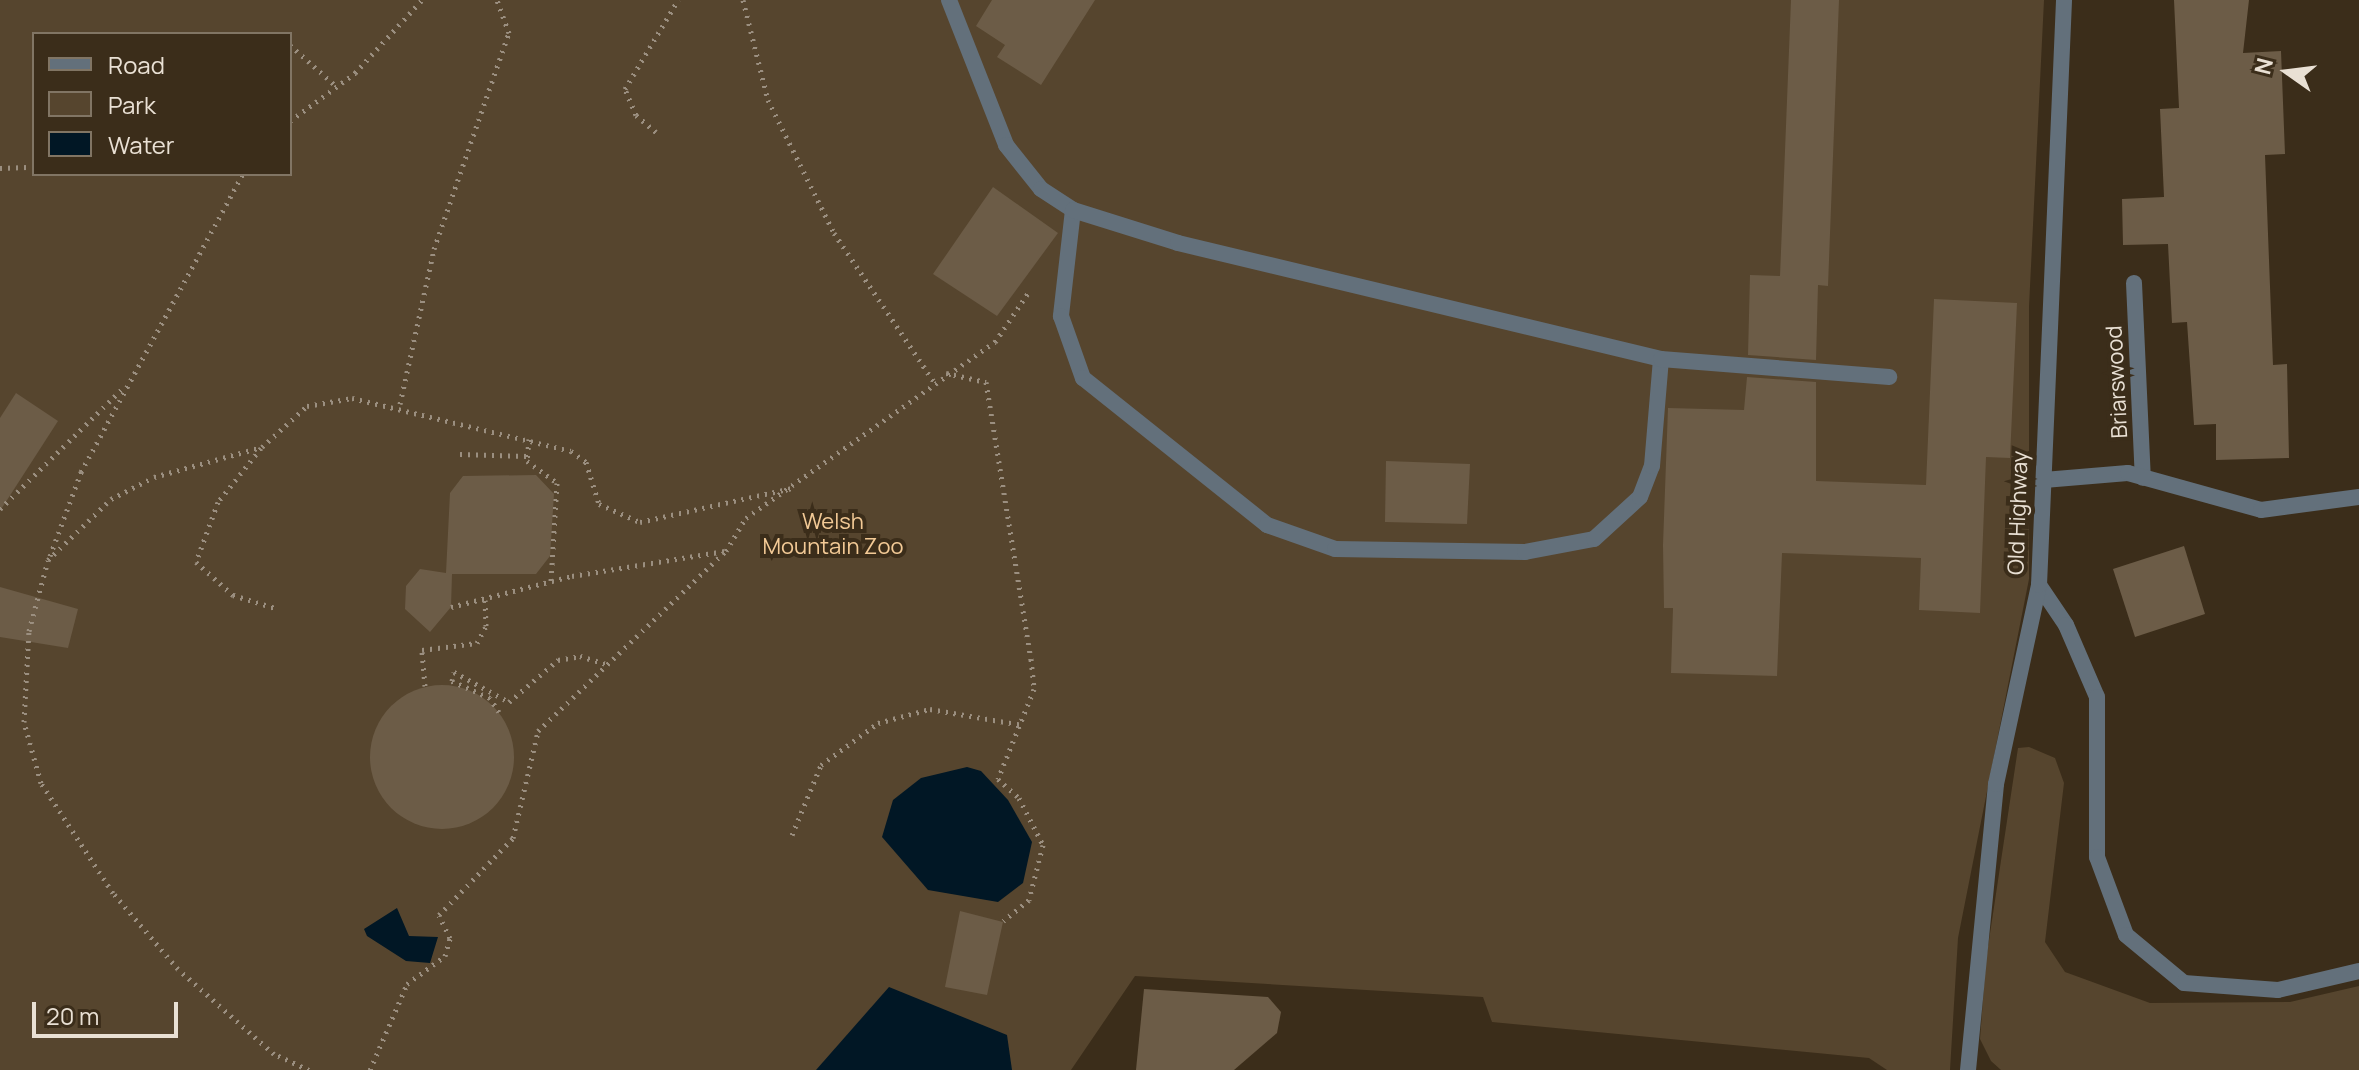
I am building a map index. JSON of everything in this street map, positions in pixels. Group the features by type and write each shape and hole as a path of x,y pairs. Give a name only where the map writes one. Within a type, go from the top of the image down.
{"street":[{"path":"949,0 1006,145 1041,189 1073,210 1178,243 1661,359 1889,377"},
{"name":"Old Highway","path":"1968,1070 1996,784 2039,585 2064,0"},
{"path":"1073,210 1061,316 1083,378 1267,525 1300,541 1335,549 1525,552 1594,539 1640,497 1652,466 1661,359"},
{"name":"Briarswood","path":"2134,283 2143,478"},
{"name":"Briarswood","path":"2044,480 2094,471 2143,478 2261,510 2359,497"},
{"path":"2039,585 2066,625 2097,697 2097,857 2126,935 2184,983 2278,990 2359,971"}],"path":[{"path":"292,119 336,86 422,0"},
{"path":"400,404 434,249 509,33 497,0"},
{"path":"656,132 636,115 625,89 678,0"},
{"path":"743,0 768,100 834,233 934,382"},
{"path":"292,47 336,86"},
{"path":"0,168 32,167"},
{"path":"242,176 81,472 48,560 29,631 24,722 41,783 113,893 178,969 274,1054 309,1070"},
{"path":"370,1070 407,984 445,956 450,938 439,915 513,838 538,731 726,551 746,518 792,488 945,373 995,342 1038,279"},
{"path":"945,373 986,382 1031,659 1034,689 1023,725 998,779 1019,798 1043,845 1029,900 1003,921"},
{"path":"0,509 131,380"},
{"path":"275,608 233,595 196,562 218,502 262,447 307,406 352,398 400,404 529,439 586,462 599,504 640,522 792,488"},
{"path":"527,456 529,439"},
{"path":"48,560 111,499 154,477 262,447"},
{"path":"460,454 527,456 557,483 551,582"},
{"path":"451,607 551,582 726,551"},
{"path":"425,686 422,650 477,643 486,626 485,600"},
{"path":"499,712 490,698 452,681 454,672 509,702 558,660 580,656 607,664"},
{"path":"792,835 821,765 878,723 930,709 1023,725"}],"green space":[{"name":"Welsh Mountain Zoo","path":"0,0 2044,0 2029,307 2029,579 1958,938 1950,1070 1887,1070 1869,1058 1492,1022 1483,997 1135,976 1071,1070 0,1070"},
{"path":"2029,747 2055,758 2064,783 2045,942 2065,972 2150,1003 2290,1002 2359,986 2359,1070 2001,1070 1991,1061 1980,1039 1986,960 2018,748"}],"water":[{"path":"967,767 981,771 1008,800 1032,842 1023,883 998,902 928,890 882,837 893,800 921,778"},
{"path":"397,908 409,936 438,937 430,963 406,961 367,936 364,929"},
{"path":"889,987 1007,1035 1012,1070 816,1070"}],"building":[{"path":"992,0 1095,0 1041,85 997,57 1005,45 976,26"},
{"path":"1791,0 1839,0 1828,286 1818,285 1816,360 1748,355 1750,275 1780,276"},
{"path":"2174,0 2249,0 2243,53 2281,51 2285,154 2265,155 2273,365 2287,364 2289,458 2216,460 2216,424 2194,425 2187,322 2172,323 2168,244 2123,245 2122,199 2164,197 2160,109 2179,108"},
{"path":"993,187 1058,233 997,316 933,274"},
{"path":"1934,299 2017,303 2010,458 1986,457 1980,613 1919,610 1921,558 1782,553 1777,676 1671,673 1673,608 1664,608 1663,545 1668,408 1744,410 1747,377 1816,382 1816,481 1926,485"},
{"path":"16,393 58,421 0,511 0,418"},
{"path":"1386,461 1470,464 1467,524 1385,522"},
{"path":"536,475 554,494 550,556 536,574 452,574 451,607 430,632 405,609 406,586 420,569 446,573 450,493 463,476"},
{"path":"2184,546 2205,614 2135,637 2113,569"},
{"path":"0,587 78,609 68,648 0,637"},
{"path":"442,685 469,691 493,706 508,730 514,757 508,784 493,808 469,823 442,829 415,823 391,808 376,784 370,757 376,730 391,706 415,691"},
{"path":"960,911 1003,922 987,995 945,987"},
{"path":"1144,989 1268,997 1281,1012 1277,1033 1234,1070 1136,1070"}]}
